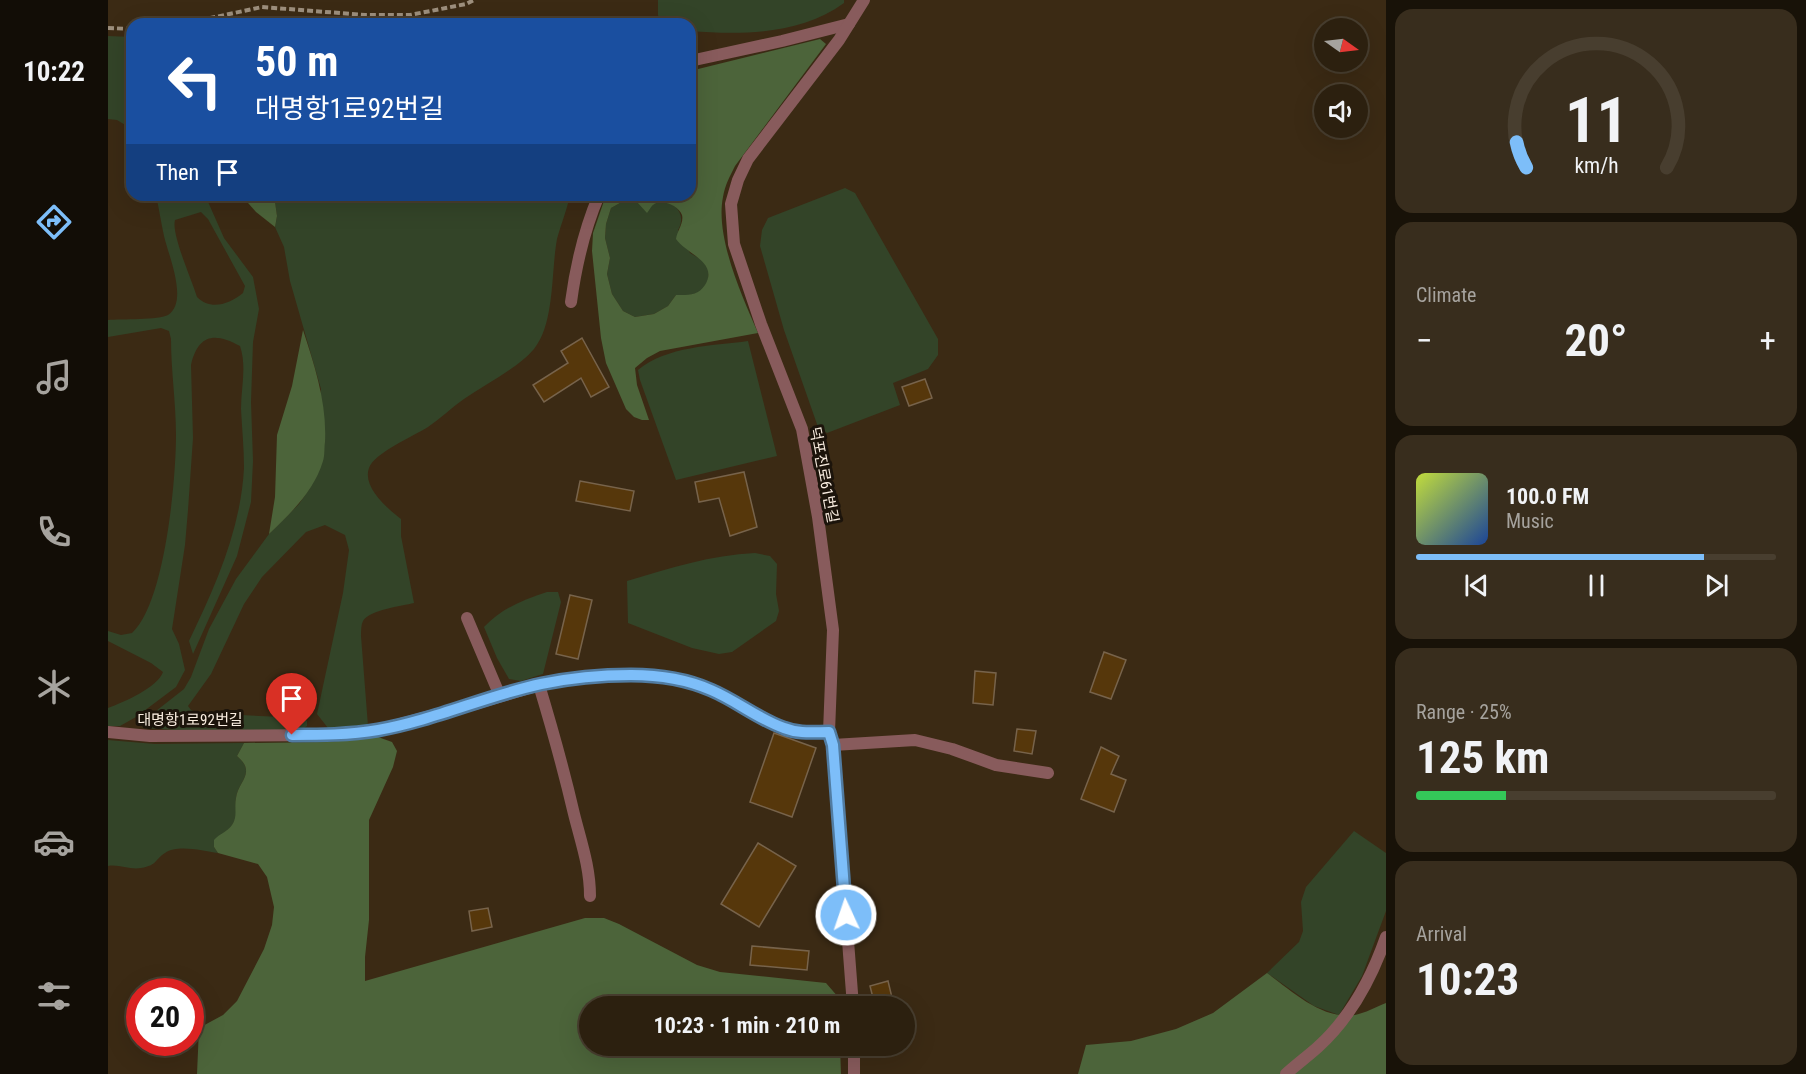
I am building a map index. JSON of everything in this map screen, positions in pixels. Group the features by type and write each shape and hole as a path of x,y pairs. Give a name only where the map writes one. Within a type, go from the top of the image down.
{"lane":[{"name":"덕포진로61번길","path":"852,996 831,738 833,630 818,517 802,429 761,324 734,244 731,204 738,180 748,159 849,24 864,0"},
{"path":"696,60 849,24"},
{"path":"571,302 576,267 587,222 596,201"},
{"path":"467,618 500,696"},
{"name":"대명항1로92번길","path":"108,732 150,736 331,735 378,730 539,685 574,678 660,676 686,681 709,689 785,729 831,738 915,740 952,749 996,765 1048,773"},
{"path":"539,685 565,771 574,817 588,861 590,896"},
{"path":"1286,1074 1336,1028 1374,969 1386,937"},
{"path":"854,1056 854,1074"}],"path":[{"path":"208,18 262,8 365,15 410,15 466,4 474,0"},
{"path":"108,28 126,29"}],"green space":[{"path":"658,0 844,0 844,3 827,14 809,21 790,27 750,32 696,31 696,18 659,18"},
{"path":"108,36 126,37 126,125 117,120 108,119"},
{"path":"820,39 826,44 735,166 724,193 722,213 726,248 758,333 660,351 647,358 635,368 637,385 649,420 634,417 626,409 606,363 601,338 592,251 593,233 604,201 623,201 611,208 605,238 610,258 607,274 612,294 623,311 635,317 654,314 668,306 676,295 699,291 705,285 708,270 700,259 676,239 682,221 680,212 669,204 660,202 652,206 647,213 634,201 696,201 696,70"},
{"path":"845,188 855,193 938,339 938,355 928,369 893,383 900,405 827,433 818,427 784,330 760,246 762,230 768,218"},
{"path":"157,201 208,201 224,238 253,277 259,309 253,342 251,502 237,556 193,654 189,641 217,579 232,535 242,491 244,468 241,409 243,369 240,346 223,339 209,339 198,347 191,365 193,438 188,510 172,629 179,644 185,670 176,687 136,717 120,726 108,726 108,708 147,689 160,678 163,672 151,663 108,641 108,631 121,635 132,633 143,618 153,596 160,569 174,481 176,435 171,339 169,331 161,328 108,337 108,320 164,317 174,309 177,289","holes":["201,212 208,219 245,286 243,293 226,303 208,304 197,297 176,236 175,220"]},
{"path":"246,201 275,201 277,216 275,227"},
{"path":"275,201 568,201 557,239 546,325 534,349 519,363 464,399 428,427 386,451 372,462 369,468 369,483 373,490 383,503 401,519 401,536 414,603 379,611 366,617 362,623 368,726 328,728 317,714 343,593 349,550 345,535 325,525 306,532 262,577 244,604 211,674 188,706 198,713 304,718 307,726 301,730 191,731 143,728 142,722 184,689 191,677 209,629 236,579 269,534 299,504 310,488 321,389 290,281 284,247 275,227 277,216"},
{"path":"623,201 651,205 664,202 675,207 681,217 678,230 690,253 702,260 709,270 708,282 701,292 676,295 668,306 654,314 635,317 623,311 612,294 607,274 610,258 605,238 611,208"},
{"path":"303,330 322,399 325,428 324,456 319,472 308,492 269,534 275,497 277,435 292,386"},
{"path":"748,341 777,456 676,480 638,370 662,356 690,348"},
{"path":"755,553 770,556 777,564 776,594 779,611 776,621 732,652 719,654 692,648 628,623 627,581 707,559"},
{"path":"547,592 558,592 561,602 543,674 521,681 509,679 484,627 513,605"},
{"path":"378,737 392,742 397,751 393,767 369,820 369,920 365,981 585,918 604,918 697,965 720,972 826,983 837,996 579,996 579,1056 840,1056 841,1074 197,1074 198,1056 204,1056 204,1025 223,1015 237,1001 264,949 272,925 274,907 267,877 258,864 218,853 214,847 214,840 234,822 237,792 246,772 246,767 237,756 244,743 328,742"},
{"path":"108,740 155,744 244,743 237,756 246,767 245,777 237,792 236,813 232,826 221,836 214,847 218,853 177,849 170,850 146,867 108,866"},
{"path":"1354,831 1386,853 1386,911 1362,976 1339,1015 1314,1006 1267,973 1299,942 1303,931 1301,902 1306,887"},
{"path":"1267,973 1308,1003 1331,1013 1355,1015 1386,1003 1386,1074 1078,1074 1086,1045 1131,1041 1176,1029 1213,1013"}],"building":[{"path":"582,338 609,387 591,397 581,378 544,402 533,385 568,363 561,351"},
{"path":"925,379 932,398 909,406 902,387"},
{"path":"744,472 757,527 730,536 719,498 699,502 695,482"},
{"path":"580,481 634,491 630,511 576,501"},
{"path":"570,595 592,600 578,659 556,654"},
{"path":"1104,652 1126,660 1111,699 1090,692"},
{"path":"975,671 996,673 993,705 973,703"},
{"path":"1017,729 1036,731 1032,754 1014,751"},
{"path":"774,733 816,748 792,817 750,802"},
{"path":"1101,747 1119,756 1111,774 1126,780 1114,812 1081,799"},
{"path":"758,843 796,866 759,927 721,904"},
{"path":"488,908 492,927 472,931 469,911"},
{"path":"752,946 809,951 807,970 750,965"},
{"path":"888,981 892,996 872,996 870,986"}],"route":[{"path":"292,735 331,735 378,730 539,685 574,678 632,675 660,676 686,681 726,697 785,729 804,733 829,732 833,745 843,850 846,915"}]}
